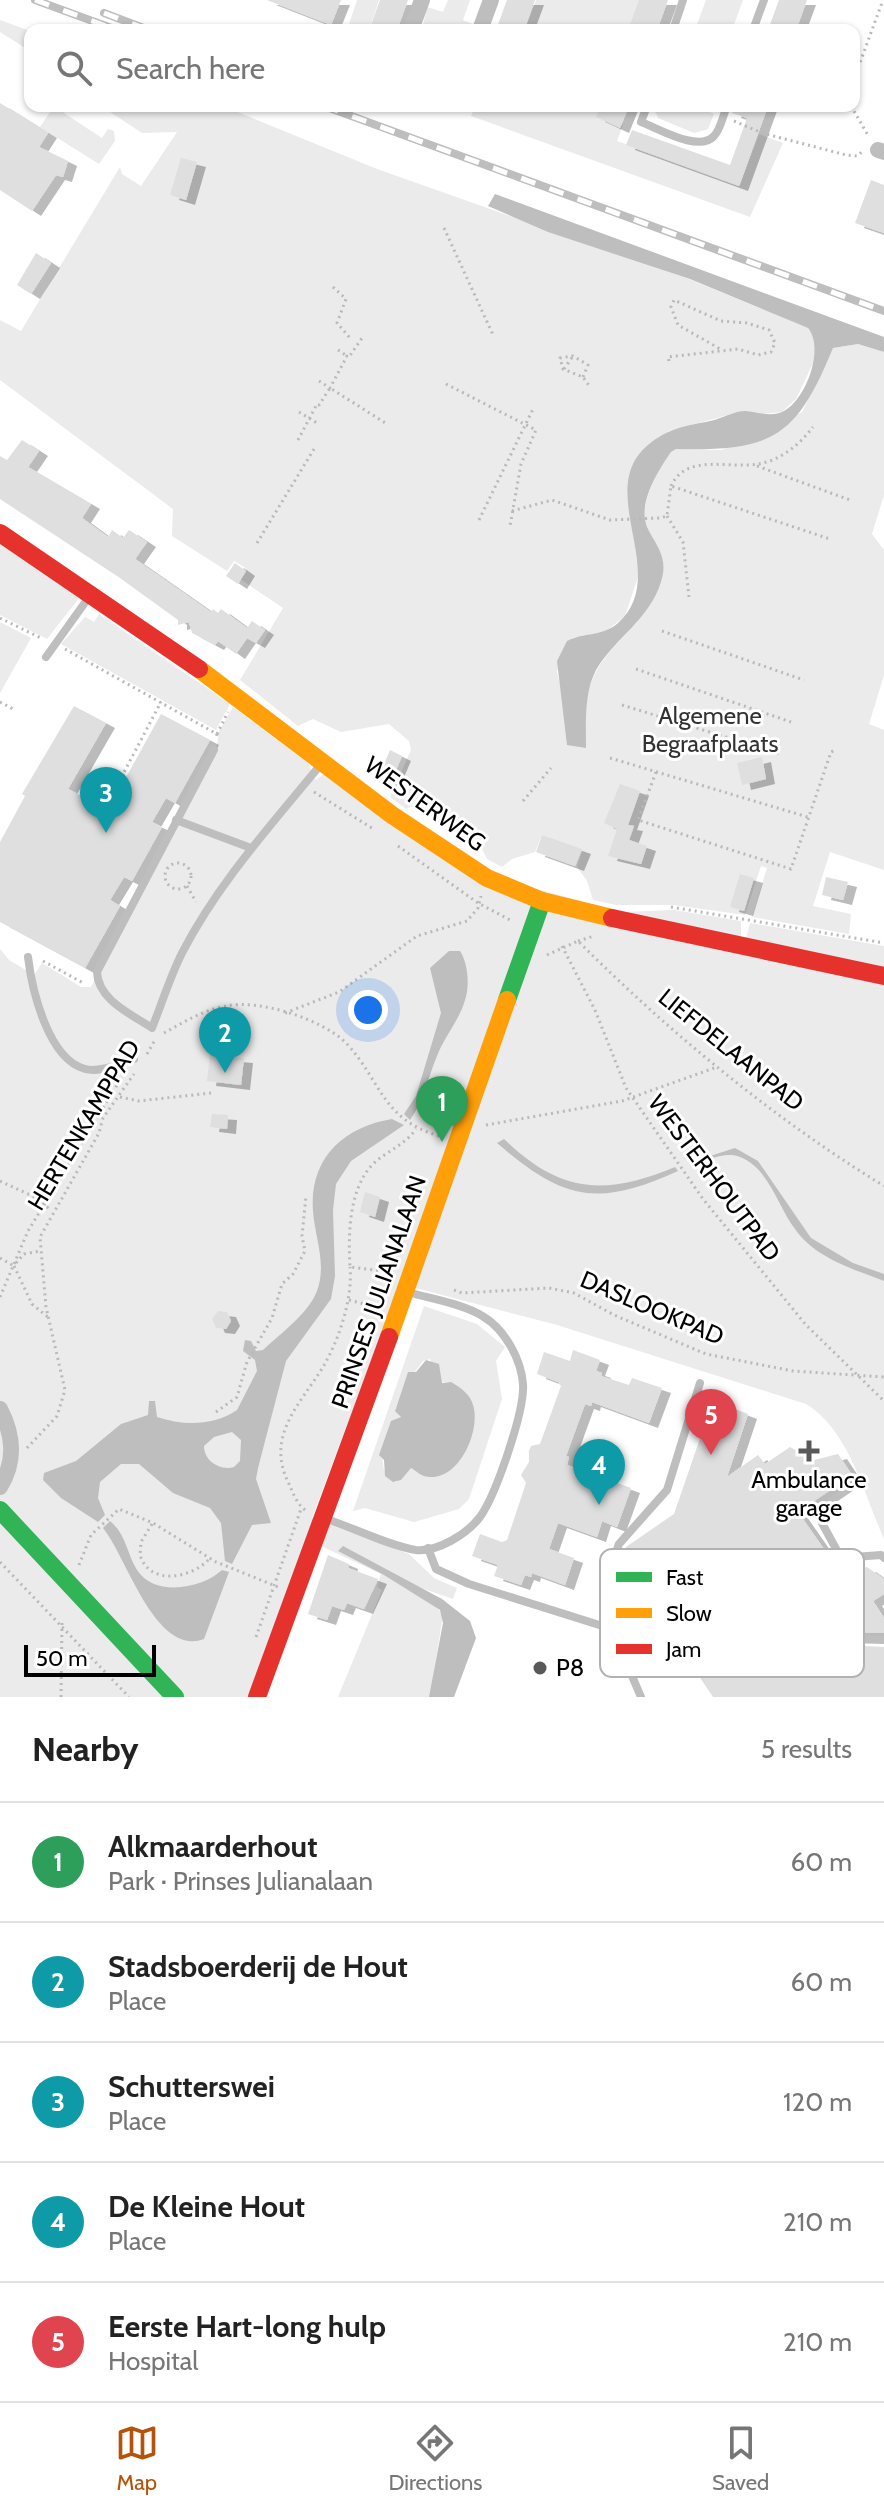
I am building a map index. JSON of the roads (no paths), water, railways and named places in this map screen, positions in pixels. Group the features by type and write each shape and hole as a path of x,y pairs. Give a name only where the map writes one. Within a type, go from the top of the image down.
{"street":[{"path":"413,24 422,0"},
{"path":"482,24 491,0"},
{"name":"WESTERWEG","path":"0,533 92,593 325,760 392,815 487,878 542,901 884,976"},
{"name":"PRINSES JULIANALAAN","path":"257,1697 325,1518 542,901"},
{"path":"0,1409 12,1437 13,1452 0,1487"},
{"path":"0,1510 175,1697"}],"lane":[{"path":"675,24 683,0"},
{"path":"755,24 764,0"},
{"path":"645,112 641,122 696,142 708,141 716,134 725,112"},
{"path":"46,657 92,593"},
{"path":"214,750 97,972 97,983 116,1004 152,1028 181,955 203,916 251,848 325,760"},
{"path":"176,820 251,848"},
{"path":"28,957 32,986 46,1025 72,1062 86,1069 101,1069 138,1060"},
{"path":"325,1518 416,1550 451,1540 480,1517 520,1416 523,1383 515,1352 484,1317 407,1285"},
{"path":"617,1549 667,1490 700,1383"},
{"path":"836,1549 822,1523 825,1505 850,1488"},
{"path":"428,1548 436,1569 469,1584 600,1625"},
{"path":"864,1556 881,1555 884,1558"},
{"path":"864,1639 884,1640"},
{"path":"632,1677 641,1697"}],"railway":[{"path":"35,0 101,24"},
{"path":"104,13 133,24"},
{"path":"340,112 884,311"}],"place":[{"name":"Schutterswei","path":"106,833"},
{"name":"Stadsboerderij de Hout","path":"225,1073"},
{"name":"Alkmaarderhout","path":"442,1142"},
{"name":"Ambulance garage","path":"809,1451"},
{"name":"Eerste Hart-long hulp","path":"711,1455"},
{"name":"De Kleine Hout","path":"599,1505"},
{"name":"P8","path":"540,1668"}],"park label":[{"name":"Algemene Begraafplaats","path":"710,730"}]}
